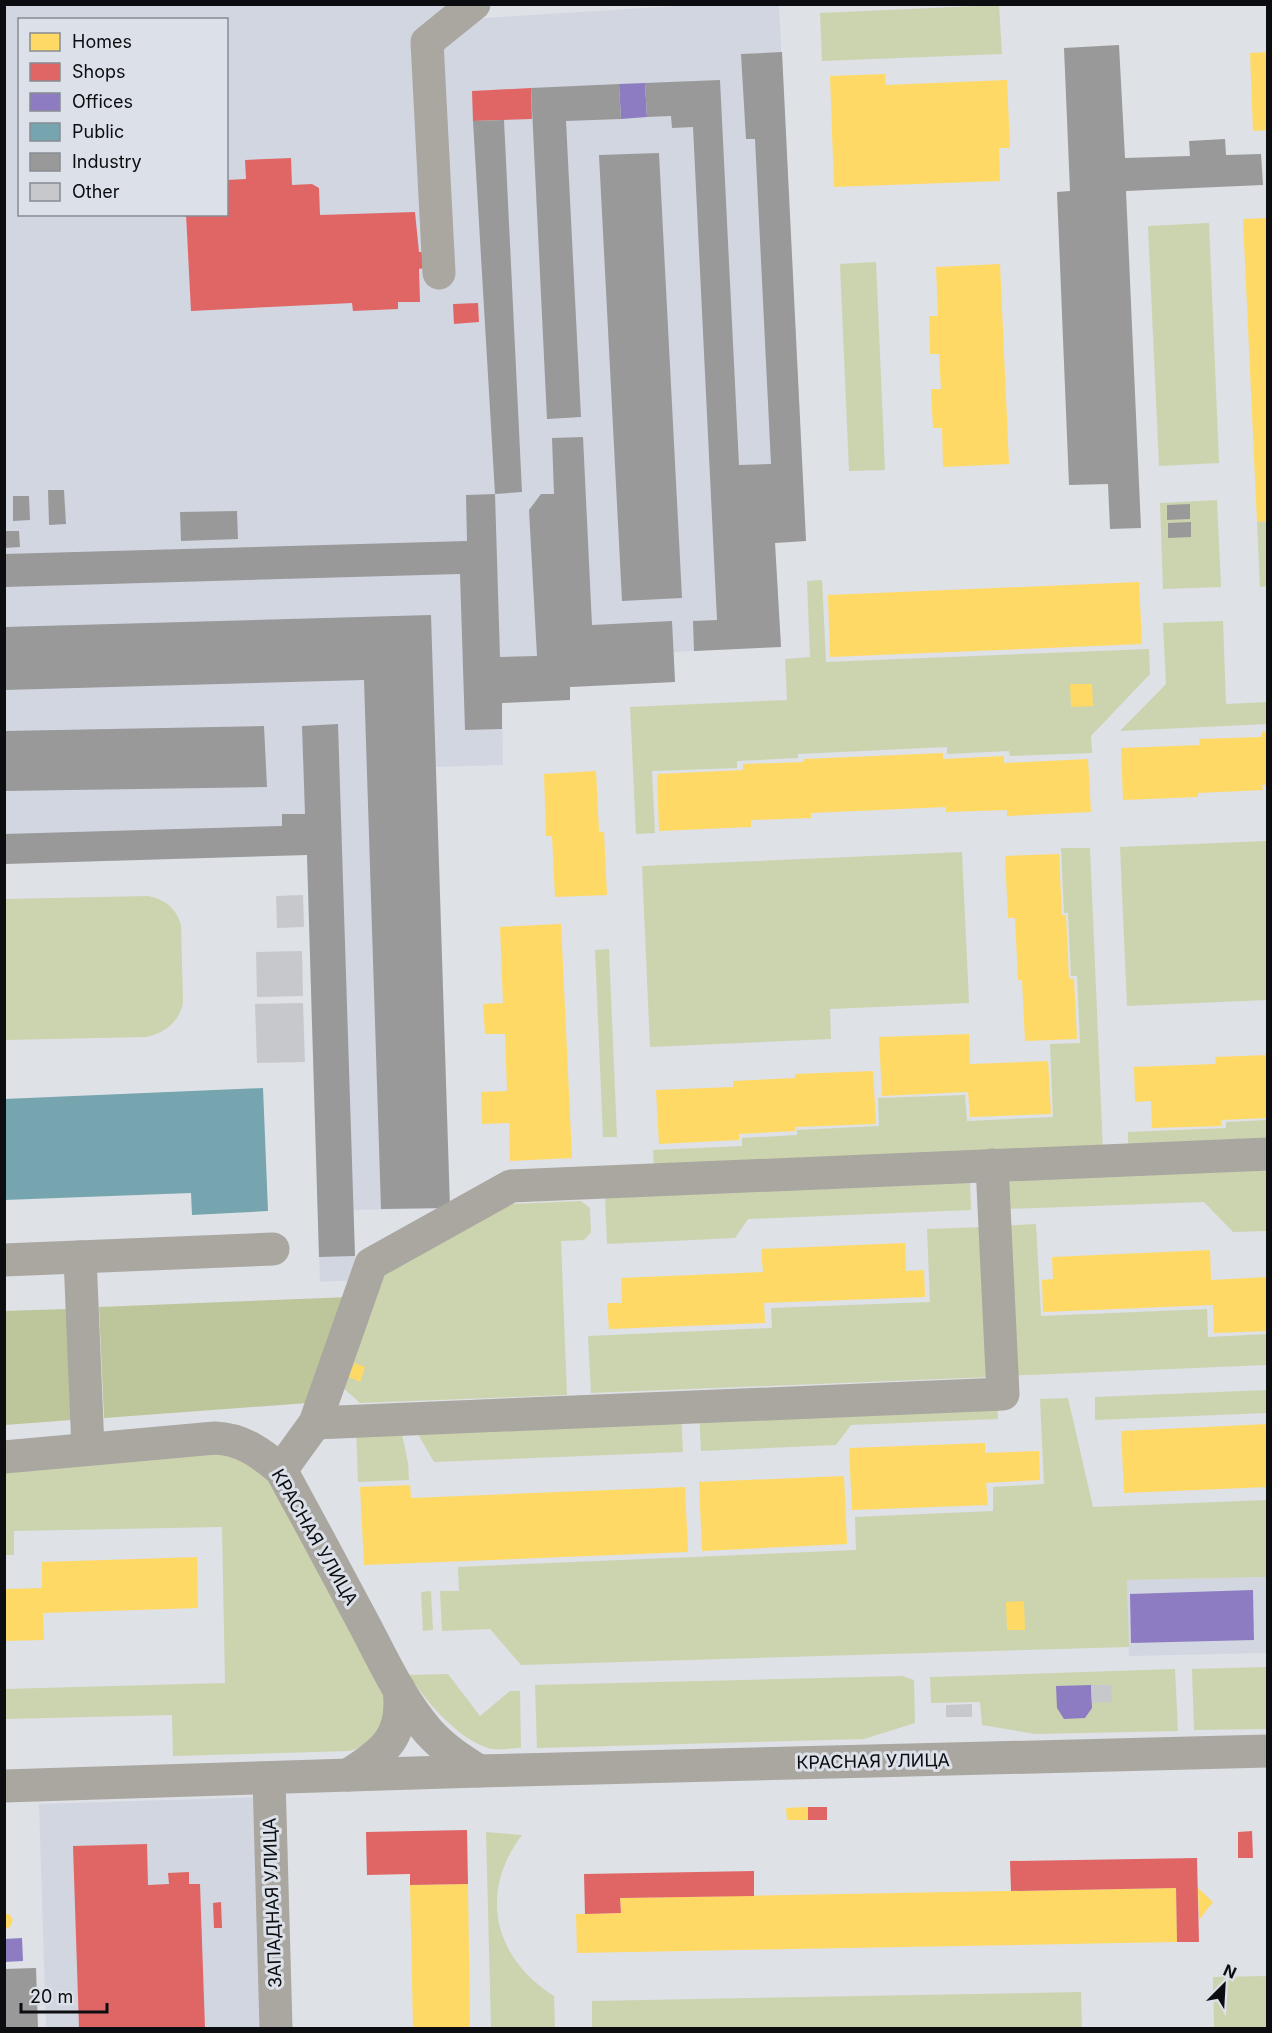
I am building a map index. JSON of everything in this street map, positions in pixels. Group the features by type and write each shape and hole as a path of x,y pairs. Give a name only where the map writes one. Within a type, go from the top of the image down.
{"street":[{"path":"439,273 427,42 474,4"},
{"path":"281,1470 315,1423 371,1264 511,1186 1268,1154"},
{"path":"315,1423 1003,1394 992,1165"},
{"path":"4,1260 273,1249"},
{"path":"80,1257 88,1449"},
{"name":"КРАСНАЯ УЛИЦА","path":"4,1457 215,1438 227,1438 255,1450 281,1470 399,1689 427,1730 441,1744 478,1771"},
{"path":"348,1775 374,1759 391,1740 400,1722 399,1689"},
{"name":"КРАСНАЯ УЛИЦА","path":"4,1786 478,1771 1268,1751"},
{"name":"ЗАПАДНАЯ УЛИЦА","path":"269,1778 276,2028"}],"shaded area":[{"path":"463,4 469,19 692,5 779,5 806,541 775,543 781,647 674,652 675,682 570,687 570,700 502,703 503,765 436,767 450,1208 353,1210 356,1280 320,1282 307,855 5,864 4,5"},
{"path":"1267,1577 1267,1653 1129,1656 1127,1580"},
{"path":"260,1797 267,2028 46,2028 39,1804"}],"green space":[{"path":"999,5 1002,54 822,61 820,13"},
{"path":"1209,223 1219,463 1159,466 1148,226"},
{"path":"876,262 885,470 849,471 840,264"},
{"path":"1217,500 1221,587 1163,589 1160,503"},
{"path":"1267,521 1267,586 1260,587 1257,522"},
{"path":"822,580 826,662 1149,649 1150,674 1091,736 1092,753 1010,756 1009,751 947,754 947,747 798,754 798,758 737,761 737,768 652,771 655,833 636,834 630,707 787,700 785,659 810,657 807,581"},
{"path":"1223,621 1226,704 1267,702 1267,724 1120,731 1166,684 1163,623"},
{"path":"1267,841 1267,1000 1127,1006 1120,847"},
{"path":"1061,848 1090,848 1103,1152 654,1171 653,1150 742,1146 742,1138 797,1135 797,1130 879,1126 878,1098 965,1095 967,1121 1053,1117 1050,1044 1080,1043 1077,976 1071,976 1068,913 1064,913"},
{"path":"962,852 969,1003 830,1009 831,1039 650,1047 642,866"},
{"path":"148,896 160,899 169,905 181,925 183,1003 175,1021 159,1033 146,1037 5,1040 5,899"},
{"path":"609,949 617,1137 603,1137 595,950"},
{"path":"1267,1120 1267,1145 1128,1151 1128,1132 1226,1128 1226,1122"},
{"path":"1267,1170 1267,1231 1233,1232 1204,1202 1006,1209 1005,1181"},
{"path":"970,1182 971,1210 748,1219 735,1238 607,1244 605,1197"},
{"path":"581,1201 590,1208 591,1232 584,1240 561,1241 567,1395 360,1403 340,1385 383,1274 511,1204"},
{"path":"1036,1224 1041,1316 1207,1309 1208,1337 1267,1334 1267,1365 1007,1376 1000,1226"},
{"path":"984,1227 991,1377 591,1393 588,1336 772,1328 771,1308 930,1302 927,1229"},
{"path":"350,1297 308,1403 104,1418 99,1307"},
{"path":"67,1309 71,1420 5,1425 4,1311"},
{"path":"1267,1390 1267,1413 1095,1420 1095,1397"},
{"path":"1068,1398 1093,1507 1267,1500 1267,1577 1127,1580 1129,1647 521,1665 490,1629 442,1631 440,1591 459,1591 458,1567 856,1550 855,1517 993,1511 993,1487 1044,1484 1040,1399"},
{"path":"997,1399 998,1419 851,1425 836,1445 701,1451 699,1412"},
{"path":"681,1413 683,1452 434,1462 412,1424"},
{"path":"400,1424 409,1480 358,1482 356,1426"},
{"path":"226,1449 270,1476 387,1689 387,1720 366,1745 350,1751 173,1756 172,1715 5,1719 4,1689 225,1683 222,1527 14,1531 14,1555 5,1555 4,1470"},
{"path":"431,1591 433,1630 423,1631 421,1592"},
{"path":"1267,1667 1267,1729 1194,1730 1192,1669"},
{"path":"1175,1669 1178,1731 1035,1734 982,1725 980,1702 931,1703 930,1677"},
{"path":"448,1674 480,1716 510,1691 520,1691 521,1748 492,1749 465,1736 443,1718 408,1675"},
{"path":"902,1676 914,1680 915,1723 864,1739 537,1748 535,1685"},
{"path":"486,1832 522,1835 508,1857 500,1879 497,1901 499,1923 506,1944 518,1963 534,1981 554,1996 555,2028 491,2028"},
{"path":"1267,1976 1267,2028 1214,2028 1213,1977"},
{"path":"1081,1992 1082,2028 592,2028 592,2001"}],"building: Homes":[{"path":"1268,52 1268,130 1253,131 1250,53"},
{"path":"885,74 886,85 1007,80 1010,148 999,148 1000,181 834,187 830,76"},
{"path":"1268,218 1268,521 1257,522 1243,219"},
{"path":"1000,264 1009,464 943,467 942,428 933,428 931,389 941,389 939,354 930,354 929,316 938,316 936,267"},
{"path":"1139,582 1142,644 830,657 828,595"},
{"path":"1070,684 1092,684 1093,706 1071,707"},
{"path":"1262,732 1268,732 1268,785 1262,785 1263,790 1198,793 1198,797 1123,800 1121,748 1200,745 1199,739 1262,737"},
{"path":"943,753 943,759 1004,756 1004,763 1088,759 1091,812 1007,816 1007,810 946,812 946,807 811,813 811,818 751,820 751,827 659,831 657,774 743,770 743,764 804,762 804,759"},
{"path":"596,771 599,832 604,832 607,895 555,897 552,836 546,836 544,774"},
{"path":"1059,854 1062,915 1066,915 1069,979 1074,979 1077,1039 1025,1041 1022,980 1018,980 1015,918 1008,918 1005,856"},
{"path":"561,924 572,1158 510,1161 509,1123 482,1124 481,1092 507,1091 505,1034 485,1034 483,1004 503,1003 500,927"},
{"path":"969,1034 970,1064 1048,1061 1051,1114 970,1117 968,1092 882,1096 879,1037"},
{"path":"1268,1055 1268,1118 1221,1120 1222,1126 1152,1128 1151,1101 1135,1102 1134,1067 1216,1064 1215,1057"},
{"path":"873,1071 876,1124 795,1127 795,1131 739,1134 739,1140 659,1144 656,1090 733,1087 733,1081 795,1078 795,1074"},
{"path":"905,1243 906,1271 924,1270 925,1297 764,1303 765,1323 609,1329 607,1303 622,1303 621,1278 763,1272 761,1249"},
{"path":"1210,1250 1211,1280 1268,1277 1268,1331 1214,1333 1213,1305 1043,1312 1042,1280 1053,1279 1052,1257"},
{"path":"354,1363 365,1367 360,1382 349,1377"},
{"path":"1268,1424 1268,1487 1124,1493 1121,1431"},
{"path":"985,1443 985,1453 1039,1451 1040,1480 986,1483 988,1505 852,1510 849,1448"},
{"path":"844,1476 847,1544 702,1551 699,1482"},
{"path":"410,1485 411,1498 685,1487 688,1552 364,1565 360,1487"},
{"path":"197,1557 198,1608 43,1613 44,1640 4,1641 4,1589 42,1588 42,1562"},
{"path":"1024,1601 1025,1630 1007,1630 1006,1602"},
{"path":"808,1807 808,1820 787,1820 786,1808"},
{"path":"468,1884 470,2028 413,2028 410,1885"},
{"path":"1176,1888 1177,1942 577,1953 576,1914 621,1913 620,1898"},
{"path":"1198,1888 1213,1902 1199,1920"},
{"path":"4,1913 10,1915 13,1920 10,1927 4,1929"}],"building: Shops":[{"path":"531,88 532,119 473,121 472,91"},
{"path":"291,158 292,185 312,184 319,188 320,215 415,212 419,252 423,252 424,268 419,269 420,302 398,302 398,309 353,311 352,303 191,311 186,216 228,216 228,180 246,179 245,160"},
{"path":"478,303 479,322 454,324 453,304"},
{"path":"808,1807 827,1807 827,1820 808,1820"},
{"path":"467,1830 468,1884 410,1885 410,1874 367,1875 366,1832"},
{"path":"1252,1831 1253,1858 1238,1858 1238,1832"},
{"path":"147,1844 148,1885 169,1884 168,1873 189,1872 189,1884 200,1884 205,2028 79,2028 73,1846"},
{"path":"1197,1858 1199,1942 1177,1942 1176,1888 1011,1891 1010,1861"},
{"path":"754,1871 754,1896 620,1898 621,1913 585,1914 584,1874"},
{"path":"221,1902 222,1928 214,1928 213,1903"}],"building: Offices":[{"path":"645,83 647,117 621,119 619,84"},
{"path":"1253,1590 1254,1640 1131,1643 1130,1594"},
{"path":"1091,1685 1092,1708 1085,1718 1064,1719 1057,1708 1056,1686"},
{"path":"22,1938 23,1961 4,1962 4,1939"}],"building: Public":[{"path":"263,1088 268,1211 192,1215 191,1193 4,1200 4,1099"}],"building: Industry":[{"path":"1119,45 1125,158 1190,156 1189,141 1225,139 1226,155 1261,154 1263,185 1126,191 1141,528 1110,529 1108,484 1069,485 1057,192 1070,191 1064,48"},
{"path":"782,52 806,541 775,543 781,647 694,651 693,621 717,620 693,127 672,128 671,116 647,117 645,83 720,80 739,465 771,464 755,139 746,139 741,54"},
{"path":"619,84 621,119 566,121 581,417 547,419 531,88"},
{"path":"504,120 522,492 495,494 473,121"},
{"path":"659,153 682,598 622,601 599,155"},
{"path":"583,437 592,625 672,621 675,682 570,687 570,700 502,703 502,729 465,730 460,574 4,587 4,554 467,541 466,495 495,494 500,657 537,656 529,510 541,494 554,494 552,438"},
{"path":"48,490 64,490 66,524 49,525"},
{"path":"13,496 29,496 30,520 13,521"},
{"path":"1190,504 1190,519 1167,520 1167,505"},
{"path":"237,511 238,539 181,541 180,512"},
{"path":"1191,522 1191,537 1168,538 1168,523"},
{"path":"4,531 19,531 20,547 4,548"},
{"path":"431,615 450,1208 381,1209 364,680 4,690 4,627"},
{"path":"338,724 355,1256 319,1257 307,855 4,864 4,834 282,826 282,814 305,814 302,726"},
{"path":"264,726 267,787 4,791 4,731"},
{"path":"36,1968 38,2028 6,2028 4,1969"}],"building: Other":[{"path":"303,895 304,927 277,928 276,896"},
{"path":"302,951 303,996 257,997 256,952"},
{"path":"303,1003 305,1062 257,1063 255,1004"},
{"path":"1091,1685 1111,1685 1112,1702 1092,1703"},
{"path":"972,1704 972,1717 946,1717 946,1705"}]}
